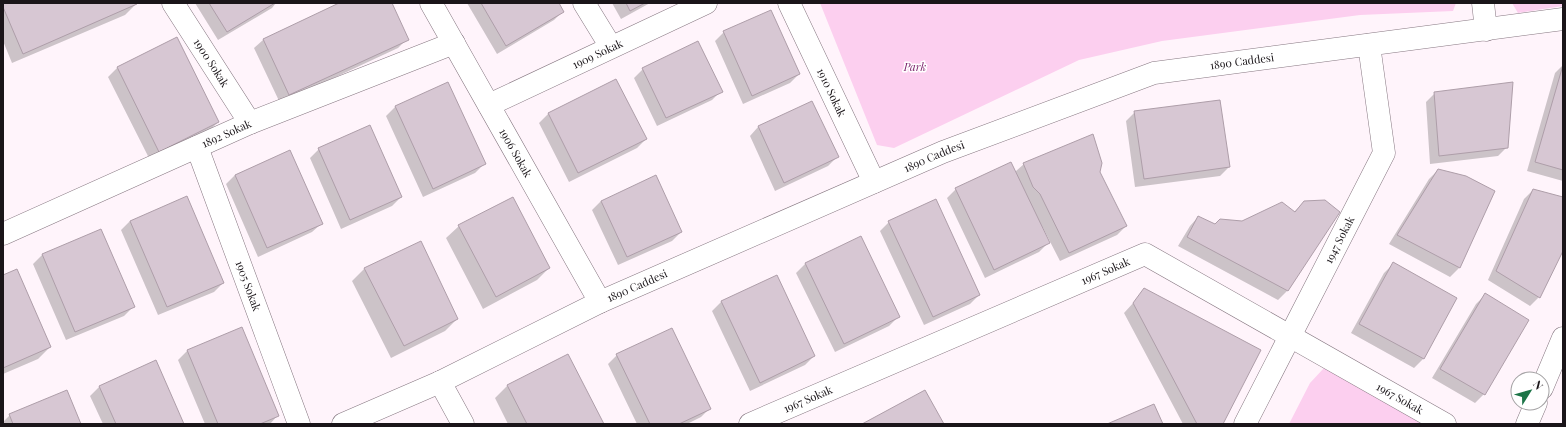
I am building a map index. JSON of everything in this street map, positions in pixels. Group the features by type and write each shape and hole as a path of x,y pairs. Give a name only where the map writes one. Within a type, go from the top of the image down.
{"street":[{"name":"1900 Sokak","path":"173,3 250,123"},
{"name":"1906 Sokak","path":"432,3 600,302"},
{"path":"584,3 611,47"},
{"name":"1909 Sokak","path":"489,105 706,3"},
{"name":"1910 Sokak","path":"789,3 874,182"},
{"path":"1483,3 1486,30"},
{"name":"1890 Caddesi","path":"343,424 440,382 600,302 943,152 1154,73 1563,19"},
{"name":"1892 Sokak","path":"3,234 250,123 454,44"},
{"name":"1947 Sokak","path":"1245,424 1384,153 1369,45"},
{"name":"1905 Sokak","path":"197,147 299,424"},
{"name":"1967 Sokak","path":"750,424 1145,254 1445,424"},
{"path":"1549,371 1563,338"},
{"path":"440,382 463,424"},
{"path":"1527,424 1533,411"}],"green space":[{"name":"Park","path":"820,3 1456,3 1453,11 1360,15 1162,41 1079,60 894,148 877,145"},
{"path":"1512,3 1563,3 1563,6 1518,13"},
{"path":"1324,368 1344,368 1428,424 1289,424 1310,383"}],"building":[{"path":"3,3 137,4 23,54 3,7"},
{"path":"209,3 275,3 227,32"},
{"path":"339,3 392,3 409,40 289,95 263,39"},
{"path":"481,3 559,3 564,12 506,46"},
{"path":"626,3 645,3 630,11"},
{"path":"771,10 800,74 752,96 723,31"},
{"path":"177,37 219,122 159,152 117,67"},
{"path":"698,41 723,92 666,118 642,68"},
{"path":"1563,65 1563,170 1535,162"},
{"path":"616,79 647,139 578,173 548,113"},
{"path":"448,82 486,164 433,189 395,106"},
{"path":"1513,82 1508,148 1439,156 1434,92"},
{"path":"1220,100 1230,167 1144,179 1134,111"},
{"path":"812,101 839,157 784,183 758,126"},
{"path":"370,125 402,197 350,220 318,148"},
{"path":"1093,134 1102,163 1100,172 1127,226 1069,253 1040,194 1033,187 1023,163"},
{"path":"290,150 323,224 267,248 235,175"},
{"path":"1011,162 1050,243 994,270 955,188"},
{"path":"1438,169 1466,176 1495,191 1460,268 1397,235"},
{"path":"656,175 682,232 627,257 601,201"},
{"path":"1533,189 1563,197 1563,251 1540,298 1496,271"},
{"path":"187,196 224,283 167,307 130,221"},
{"path":"513,197 550,268 496,297 458,225"},
{"path":"936,199 980,295 933,317 888,221"},
{"path":"1325,200 1340,212 1288,291 1187,237 1198,216 1215,224 1220,219 1242,221 1282,202 1295,212 1304,201"},
{"path":"101,229 135,307 75,332 42,254"},
{"path":"861,236 900,317 844,344 805,263"},
{"path":"421,241 458,319 404,346 364,268"},
{"path":"1393,262 1457,298 1424,359 1359,324"},
{"path":"17,269 51,347 3,368 3,275"},
{"path":"777,275 815,356 760,383 721,301"},
{"path":"1144,288 1261,350 1223,424 1197,424 1133,303"},
{"path":"1485,293 1529,320 1485,395 1440,369"},
{"path":"242,327 279,416 260,424 218,424 187,350"},
{"path":"672,328 711,409 679,424 650,424 616,354"},
{"path":"568,354 604,424 527,424 507,385"},
{"path":"156,360 184,424 116,424 99,386"},
{"path":"67,390 81,424 13,424 9,414"},
{"path":"925,390 944,424 862,424"},
{"path":"1154,404 1163,424 1107,424"}]}
